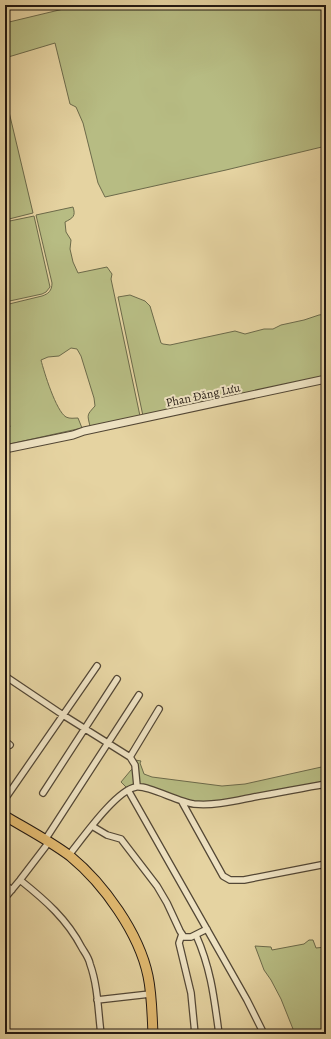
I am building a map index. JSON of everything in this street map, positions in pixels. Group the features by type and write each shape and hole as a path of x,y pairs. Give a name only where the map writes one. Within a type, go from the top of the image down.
{"main road":[{"path":"5,816 47,841 81,866 100,885 123,918 132,933 149,977 153,1034"}],"street":[{"name":"Phan Đăng Lưu","path":"84,431 326,379"},
{"path":"5,446 76,431 84,431"},
{"path":"5,449 73,435 84,431"},
{"path":"5,799 97,666"},
{"path":"5,676 130,757 135,765 137,786"},
{"path":"43,793 117,679"},
{"path":"5,898 20,880 47,841 139,695"},
{"path":"130,757 159,709"},
{"path":"68,855 113,802 128,790 137,786 182,802 194,804 216,804 326,784"},
{"path":"128,790 247,1000 262,1030 262,1034"},
{"path":"182,802 223,876 230,880 244,880 326,864"},
{"path":"92,826 107,835 121,839 168,903 184,937 196,935 207,929"},
{"path":"20,880 59,914 71,929 90,963 97,1000 101,1034"},
{"path":"5,885 12,890"},
{"path":"182,934 179,943 190,993 195,1034"},
{"path":"196,935 205,954 211,977 219,1034"},
{"path":"97,1000 150,994"}],"green space":[{"path":"80,5 326,5 326,146 105,197 98,183 83,123 76,107 70,104 55,43 5,58 5,23"},
{"path":"5,95 33,213 5,220"},
{"path":"73,207 73,216 65,222 66,232 71,240 70,249 73,262 78,273 107,267 112,274 111,279 140,416 90,426 88,415 95,406 94,398 81,356 77,349 71,348 59,356 48,357 41,360 58,407 66,417 78,418 82,428 5,445 5,430 10,427 5,407 5,305 42,296 48,293 52,283 36,215"},
{"path":"34,216 50,287 42,294 5,302 5,222"},
{"path":"130,295 145,301 150,306 161,343 170,345 235,331 245,334 264,329 273,329 281,325 326,314 326,376 143,416 118,297"},
{"path":"135,760 141,761 140,763 144,774 152,777 222,786 245,784 326,766 326,782 216,803 194,802 146,786 127,788 121,782 131,770 137,766"},
{"path":"309,940 313,940 316,948 326,947 326,1034 295,1034 281,999 264,970 255,946 271,947 272,950 304,944"}]}
